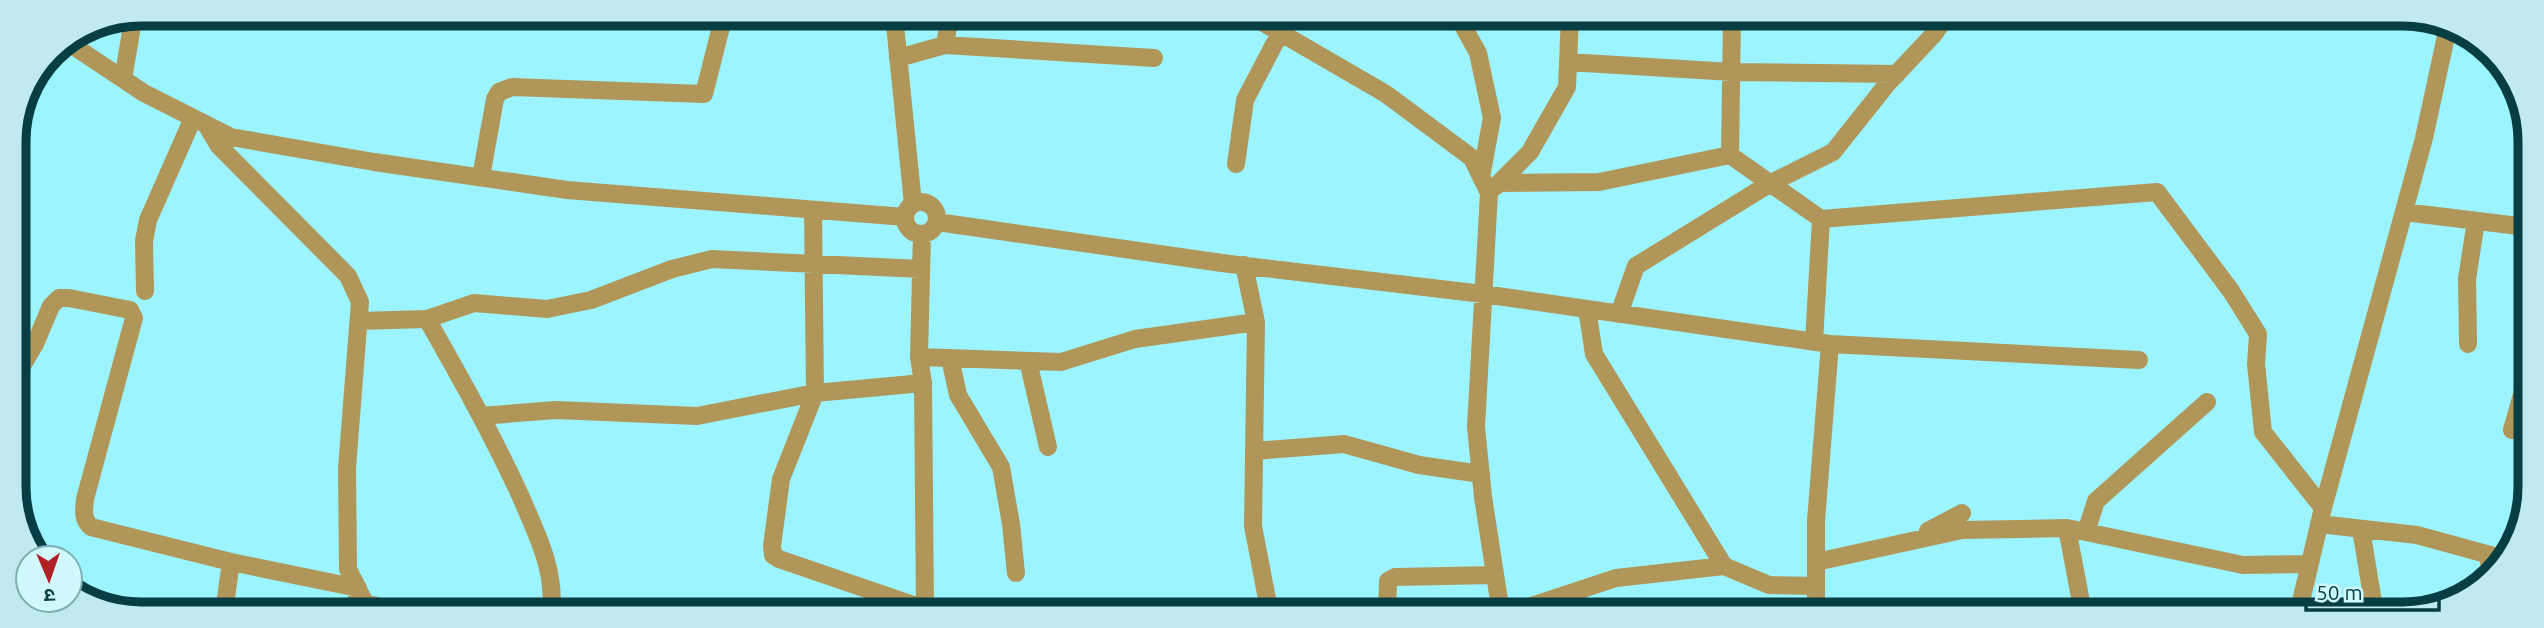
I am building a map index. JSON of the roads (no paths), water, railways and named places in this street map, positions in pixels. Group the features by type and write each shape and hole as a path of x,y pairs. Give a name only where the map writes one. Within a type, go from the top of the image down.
{"street":[{"path":"481,177 495,99 499,92 512,87 704,94 721,26"},
{"path":"75,47 144,93 231,137 374,162 567,190 813,210 909,211 929,204 936,211 937,222 932,231 922,234 916,234 908,228 909,211 895,26"},
{"path":"945,45 948,26"},
{"path":"1268,26 1386,94 1472,158 1490,184"},
{"path":"1463,26 1478,53 1492,118 1476,427 1499,602"},
{"path":"1490,184 1530,152 1567,87 1570,26"},
{"path":"1730,155 1732,26"},
{"path":"1619,314 1636,266 1769,184 1833,152 1940,26"},
{"path":"123,79 132,27"},
{"path":"1236,164 1245,100 1280,33"},
{"path":"2301,602 2321,516 2424,138 2446,35"},
{"path":"898,58 945,45 1154,58"},
{"path":"1568,62 1732,72 1897,74"},
{"path":"145,291 144,241 148,220 199,121"},
{"path":"199,121 219,146 348,276 360,302 347,468 348,569 365,602"},
{"path":"1490,184 1599,182 1730,155 1821,219 2157,192 2231,291 2258,334 2256,364 2263,432 2321,516 2361,529 2417,535 2494,556"},
{"path":"2406,205 2476,220 2518,225"},
{"path":"813,210 815,393 781,479 773,555 902,602"},
{"path":"1816,602 1822,343 1821,219"},
{"path":"2468,344 2467,279 2476,220"},
{"path":"937,222 1244,265 1483,294 1822,343 2139,360"},
{"path":"922,234 919,357 923,383 925,602"},
{"path":"359,321 427,319 474,303 547,309 592,300 672,269 712,259 921,270"},
{"path":"1244,265 1256,322 1253,526 1268,602"},
{"path":"26,359 51,306 59,298 131,310 134,318 85,499 84,513 86,522 91,527 231,562 358,588"},
{"path":"1587,309 1594,354 1724,566"},
{"path":"427,319 493,436 542,544 554,593 553,602"},
{"path":"919,357 1061,362 1135,339 1256,322"},
{"path":"950,358 958,395 1001,467 1017,573"},
{"path":"1028,361 1048,447"},
{"path":"481,415 556,410 697,416 815,393 923,383"},
{"path":"2086,532 2095,501 2207,402"},
{"path":"2512,430 2518,410"},
{"path":"1254,451 1344,444 1419,466 1481,474"},
{"path":"1908,542 1962,513"},
{"path":"1816,562 1962,530 2067,528 2243,565 2309,564"},
{"path":"2067,528 2081,602"},
{"path":"2361,529 2373,602"},
{"path":"225,602 231,562"},
{"path":"1543,602 1616,578 1724,566 1769,585 1816,586"},
{"path":"1387,602 1388,581 1395,577 1495,575"},
{"path":"356,602 358,588"}]}
